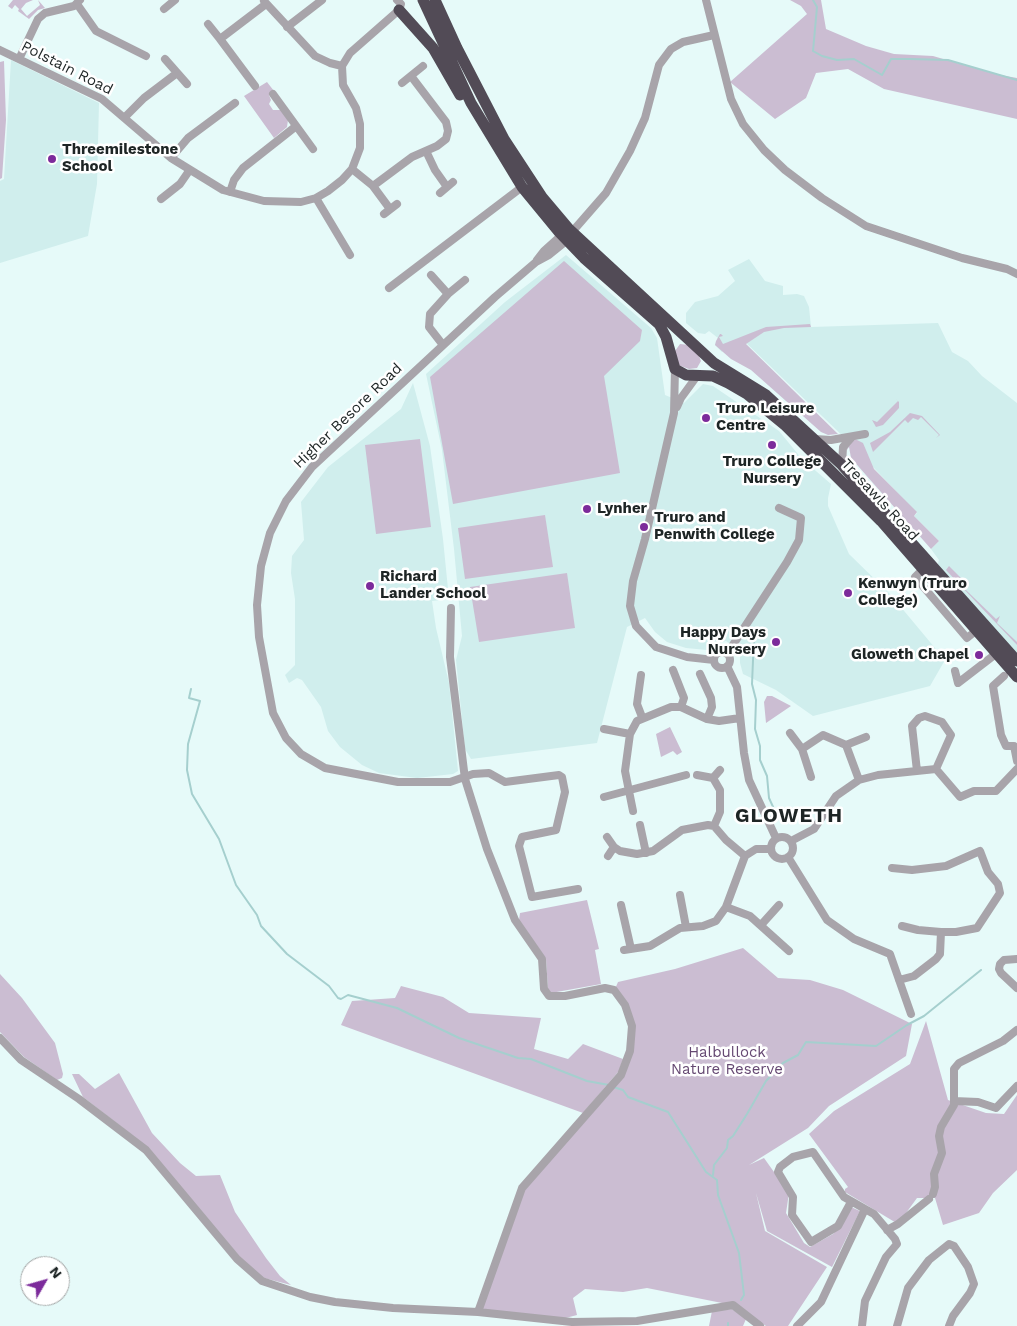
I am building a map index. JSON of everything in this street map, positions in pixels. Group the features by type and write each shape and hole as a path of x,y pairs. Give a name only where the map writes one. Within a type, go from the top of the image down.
{"highway":[{"path":"423,0 462,85 493,141 522,187 569,234 659,324 666,337 674,369 684,375 698,376 706,356 569,234 542,197 504,139 457,48 435,0"},
{"path":"399,5 434,48 466,107 493,141"},
{"path":"670,356 678,342 689,339"},
{"name":"Tresawls Road","path":"706,356 718,366 766,396 842,465 1017,661"},
{"name":"Tresawls Road","path":"698,376 713,376 738,389 778,420 857,495 924,568 1017,676"}],"street":[{"path":"287,27 322,0"},
{"path":"220,39 264,2 315,56 342,66 350,53 399,5 391,0"},
{"path":"706,0 731,100 743,124 764,150 785,170 822,198 866,226 1017,274"},
{"path":"164,9 171,1"},
{"path":"20,57 38,19 45,13 79,2 96,31 143,55 137,62"},
{"path":"208,24 255,86"},
{"name":"Higher Besore Road","path":"578,889 532,897 519,846 522,837 556,830 565,792 562,777 559,775 505,782 489,772 473,774 465,779 438,783 398,782 326,768 301,754 286,738 273,712 259,637 257,612 258,583 267,542 280,513 295,488 324,454 442,345 536,262 549,255 569,234 606,192 630,151 645,118 660,65 671,49 683,42 714,35"},
{"name":"Polstain Road","path":"0,50 20,57 102,99 189,171 230,192 274,202 301,202 316,198 342,180 352,169 360,148 360,124 356,108 343,85 342,66"},
{"path":"165,59 187,84"},
{"path":"402,82 423,66"},
{"path":"125,117 144,98 177,73"},
{"path":"373,186 412,157 442,144 448,135 448,127 411,76"},
{"path":"273,94 295,127 313,149"},
{"path":"272,106 278,101"},
{"path":"171,158 188,138 236,104"},
{"path":"230,192 234,180 243,168 295,127"},
{"path":"426,151 435,170 450,185 440,193"},
{"path":"352,169 373,186 390,209"},
{"path":"162,198 180,184 189,171"},
{"path":"389,288 522,187"},
{"path":"316,198 339,245 350,255"},
{"path":"431,276 448,294"},
{"path":"442,345 431,331 429,318 432,310 465,280"},
{"path":"674,369 674,413"},
{"path":"698,376 681,398 674,413 645,539 633,582 630,606 636,626 656,647 687,657 714,660 719,667 727,666"},
{"path":"815,439 853,438 865,434"},
{"path":"842,465 842,447 853,438"},
{"path":"727,654 787,562 799,540 801,518 779,508"},
{"path":"924,568 912,574 967,638 977,630"},
{"path":"451,608 450,657 465,779 487,849 515,920 542,958 544,989 549,996 565,996 605,988 614,990 625,1005 632,1026 630,1051 624,1070 522,1188 478,1312"},
{"path":"714,660 720,652 727,654 730,659 727,666 737,687 749,780 776,838 771,849"},
{"path":"955,671 959,686 997,653"},
{"path":"673,670 684,698 682,707"},
{"path":"700,674 711,698 712,707 707,719"},
{"path":"641,675 637,704 642,717"},
{"path":"1004,676 989,685 1001,735 1006,746 1014,746 1017,760"},
{"path":"633,810 625,771 630,734 633,726 642,717 662,709 682,707 707,719 740,718"},
{"path":"917,770 912,726 919,718 925,716 942,722 951,735 936,768"},
{"path":"604,729 630,734"},
{"path":"790,733 802,750 811,777"},
{"path":"802,750 823,735 846,745 866,737"},
{"path":"846,745 859,780"},
{"path":"791,841 814,829 836,796 859,780 878,775 936,768"},
{"path":"936,768 960,797 974,791 996,790 1017,769"},
{"path":"713,778 720,770"},
{"path":"604,796 683,773"},
{"path":"697,774 713,778 720,790 720,812 714,826"},
{"path":"640,825 646,853"},
{"path":"607,837 614,847 630,854 646,853 660,847 682,830 699,826 714,826 726,840 745,856"},
{"path":"776,838 786,837 791,841 793,850 788,857"},
{"path":"608,856 614,847"},
{"path":"621,905 627,949 650,946 672,932 686,927 711,924 721,916 726,907 745,856 756,849 771,849"},
{"path":"771,849 777,857 788,857"},
{"path":"892,868 912,870 926,866 946,866 983,849 988,872 998,884 1000,893 977,928 956,932 941,932 918,930 902,926"},
{"path":"788,857 827,920 854,939 890,954 905,1002 911,1014"},
{"path":"680,895 686,927"},
{"path":"761,926 779,905"},
{"path":"726,907 750,916 790,951"},
{"path":"899,980 914,976 936,959 940,954 941,932"},
{"path":"1017,960 1004,960 1000,964 999,969 1017,988"},
{"path":"887,1230 898,1224 931,1196 935,1187 934,1174 942,1153 939,1136 941,1127 954,1101 954,1069 959,1064 1003,1041 1017,1030"},
{"path":"0,1038 21,1060 122,1130 146,1150 237,1259 262,1281 310,1297 334,1302 393,1308 478,1312 572,1322 637,1321 734,1305 760,1326"},
{"path":"954,1101 978,1102 996,1108 1017,1086"},
{"path":"851,1202 838,1226 811,1242 792,1215 790,1210 793,1197 778,1172 780,1167 793,1157 813,1152 844,1197 874,1214 897,1244 886,1257 865,1301 862,1326"},
{"path":"798,1326 821,1302 865,1209"},
{"path":"897,1326 908,1288 929,1260 949,1244 954,1246 968,1267 974,1284 970,1293 953,1316 949,1326"}],"shaded area":[{"name":"Threemilestone School","path":"11,60 99,103 97,184 88,236 0,263 0,181 4,179"},
{"name":"Truro and Penwith College","path":"566,255 651,328 657,338 665,395 684,403 703,384 713,386 779,431 802,459 831,484 828,506 849,554 890,594 945,660 930,686 813,716 776,690 743,674 740,663 740,651 726,641 713,645 707,650 686,648 667,642 655,632 645,618 627,627 597,743 471,759 465,749 456,660 462,636 454,549 442,450 426,374 505,302"},
{"path":"749,259 765,281 783,286 783,295 797,294 804,296 809,307 811,327 938,323 952,352 968,361 982,376 1017,403 1017,661 936,570 939,560 931,549 939,541 914,516 917,513 850,443 741,338 727,343 722,352 715,345 718,338 709,331 705,334 698,333 686,323 686,313 695,302 718,296 735,281 728,270"},
{"name":"Richard Lander School","path":"413,383 430,446 443,539 449,599 432,601 436,628 449,683 458,771 453,774 417,778 379,773 362,765 340,747 328,731 321,707 302,680 297,678 289,683 285,675 295,665 295,599 291,573 292,556 304,540 301,502 328,467 401,409"}],"green space":[{"path":"13,0 33,0 26,3 21,9 27,16 40,5 38,0 45,8 38,10 29,19 18,11 19,9 15,5 12,9 8,6"},
{"path":"790,0 821,0 826,29 866,46 894,54 933,56 995,74 1017,78 1017,119 884,89 848,69 816,73 806,98 775,119 730,82 807,14 801,6"},
{"path":"4,61 6,120 2,178 0,179 0,62"},
{"path":"267,82 274,91 269,95 271,100 269,104 273,110 281,110 288,120 287,127 274,138 244,96"},
{"path":"564,261 642,330 640,341 604,376 620,473 453,504 430,377"},
{"path":"810,324 811,327 784,328 764,332 746,344 838,434 828,435 821,432 751,370 731,359 715,345 720,334 723,336 719,337 723,344 766,327"},
{"path":"680,344 689,345 699,356 701,361 697,368 689,369 678,365 675,351"},
{"path":"899,402 899,408 883,425 876,427 872,420 877,422"},
{"path":"910,413 922,416 940,435 936,438 939,435 921,417 918,420 913,418 908,423 905,420 873,452 870,443 890,432"},
{"path":"420,439 431,527 376,534 365,445"},
{"path":"855,439 863,443 874,469 917,512 914,516 939,541 931,549 851,458 849,447 847,450 845,448"},
{"path":"545,515 553,567 465,579 458,528"},
{"path":"949,566 963,580 960,584 969,593 996,619 1000,616 997,623 1017,642 1017,645 946,570"},
{"path":"567,573 575,628 479,642 470,587"},
{"path":"767,696 772,696 791,706 766,723 764,702"},
{"path":"670,727 682,752 677,755 673,751 661,757 656,734"},
{"path":"587,900 599,949 595,950 601,984 551,993 548,989 546,959 519,920 520,913"},
{"name":"Halbullock Nature Reserve","path":"743,948 778,978 810,980 843,990 912,1024 906,1056 829,1106 808,1128 749,1165 764,1158 789,1193 786,1213 804,1243 810,1247 833,1234 843,1223 851,1207 860,1211 832,1267 767,1231 756,1193 765,1231 827,1267 788,1326 766,1326 737,1306 647,1288 623,1292 585,1289 573,1298 577,1315 554,1321 478,1312 522,1188 624,1070 632,1026 615,989 618,982 675,969"},
{"path":"0,974 22,998 55,1043 63,1074 62,1078 57,1080 24,1057 0,1032"},
{"path":"401,986 443,997 469,1013 541,1018 534,1049 568,1059 583,1044 623,1059 619,1071 583,1113 341,1025 352,1001 395,998"},
{"path":"926,1021 948,1100 986,1113 1004,1114 1017,1095 1017,1170 993,1193 979,1213 943,1225 935,1198 917,1198 898,1224 845,1192 845,1189 848,1187 809,1134 834,1111 910,1064"},
{"path":"119,1073 152,1133 180,1163 196,1176 220,1175 235,1212 266,1258 280,1276 291,1285 264,1278 250,1269 146,1146 83,1097 72,1074 79,1074 95,1089"},
{"path":"732,1309 746,1319 743,1326 709,1326 712,1311"}],"waterway":[{"path":"813,0 817,7 813,51 822,56 837,60 854,59 882,75 891,59 948,60 1017,80"},
{"path":"754,637 752,684 756,700 755,729 760,746 760,760 767,776 769,798 774,809"},
{"path":"191,689 189,698 200,701 188,744 187,770 192,794 219,839 236,885 257,915 261,926 287,954 329,986 338,998 341,999 348,995 397,1008 459,1038 518,1058 531,1059 587,1081 609,1085"},
{"path":"713,1175 714,1165 727,1148 728,1140 733,1136 766,1081 783,1063 798,1055 806,1042 876,1046 924,1016 981,970"},
{"path":"613,1087 623,1090 628,1097 668,1112 706,1172 717,1180 718,1195 739,1253 744,1295 741,1300"}],"place":[{"name":"Threemilestone School","path":"52,159"},
{"name":"Truro Leisure Centre","path":"706,418"},
{"name":"Truro College Nursery","path":"772,445"},
{"name":"Lynher","path":"587,509"},
{"name":"Truro and Penwith College","path":"644,527"},
{"name":"Richard Lander School","path":"370,586"},
{"name":"Kenwyn (Truro College)","path":"848,593"},
{"name":"Happy Days Nursery","path":"776,642"},
{"name":"Gloweth Chapel","path":"979,655"}],"district":[{"name":"GLOWETH","path":"789,816"}]}
